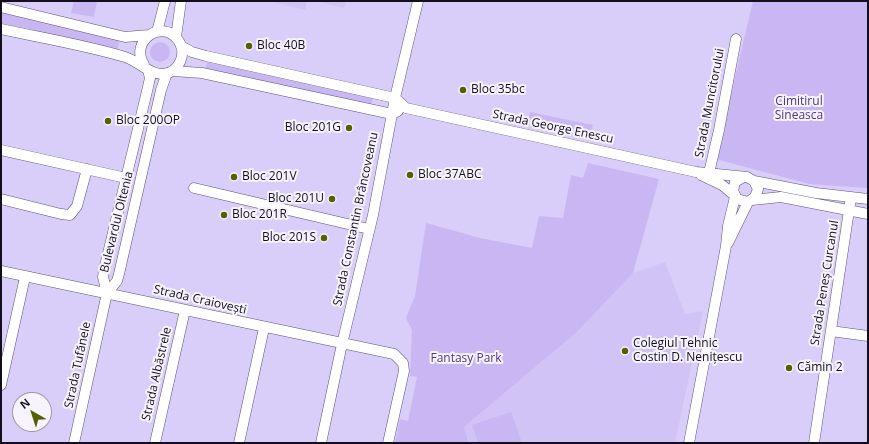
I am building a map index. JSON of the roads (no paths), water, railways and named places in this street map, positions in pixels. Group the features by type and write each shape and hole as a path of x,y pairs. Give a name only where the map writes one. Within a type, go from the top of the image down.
{"street":[{"path":"146,68 140,56 140,47 153,33 165,1"},
{"path":"170,72 181,60 176,21 181,1"},
{"name":"Strada Constantin Brâncoveanu","path":"320,443 369,228 395,98 418,1"},
{"path":"1,7 125,36 168,33 192,52 395,98 405,108 392,114 202,73 170,72 157,74 133,59 110,52 1,29"},
{"name":"Strada Muncitorului","path":"709,173 720,130 736,39"},
{"name":"Bulevardul Oltenia","path":"106,293 103,277 150,78 146,68"},
{"name":"Bulevardul Oltenia","path":"106,293 117,280 119,274 161,90 170,72"},
{"name":"Strada George Enescu","path":"405,108 696,172 742,178"},
{"path":"1,150 126,178"},
{"path":"1,199 70,215 77,206 87,169"},
{"name":"Strada George Enescu","path":"696,172 722,185 734,196"},
{"path":"689,443 726,246 735,182 747,177 754,181 816,193 868,198"},
{"path":"726,246 750,201 758,193 754,181"},
{"path":"194,188 369,228"},
{"path":"734,196 740,201 781,197 868,214"},
{"name":"Strada Peneș Curcanul","path":"814,443 850,197"},
{"name":"Strada Craiovești","path":"1,271 264,328 394,354 403,363 404,371 388,443"},
{"path":"1,385 25,277"},
{"name":"Strada Tufănele","path":"74,443 106,293"},
{"name":"Strada Albăstrele","path":"155,443 184,310"},
{"path":"239,443 264,328"},
{"path":"831,331 868,336"}],"place":[{"name":"Bloc 40B","path":"249,46"},
{"name":"Bloc 35bc","path":"463,90"},
{"name":"Bloc 200OP","path":"108,121"},
{"name":"Bloc 201G","path":"349,128"},
{"name":"Bloc 37ABC","path":"410,175"},
{"name":"Bloc 201V","path":"234,177"},
{"name":"Bloc 201U","path":"332,199"},
{"name":"Bloc 201R","path":"224,215"},
{"name":"Bloc 201S","path":"324,238"},
{"name":"Colegiul Tehnic Costin D. Nenițescu","path":"625,351"},
{"name":"Cămin 2","path":"789,368"}],"park label":[{"name":"Cimitirul Sineasca","path":"799,109"},
{"name":"Fantasy Park","path":"466,359"}]}
